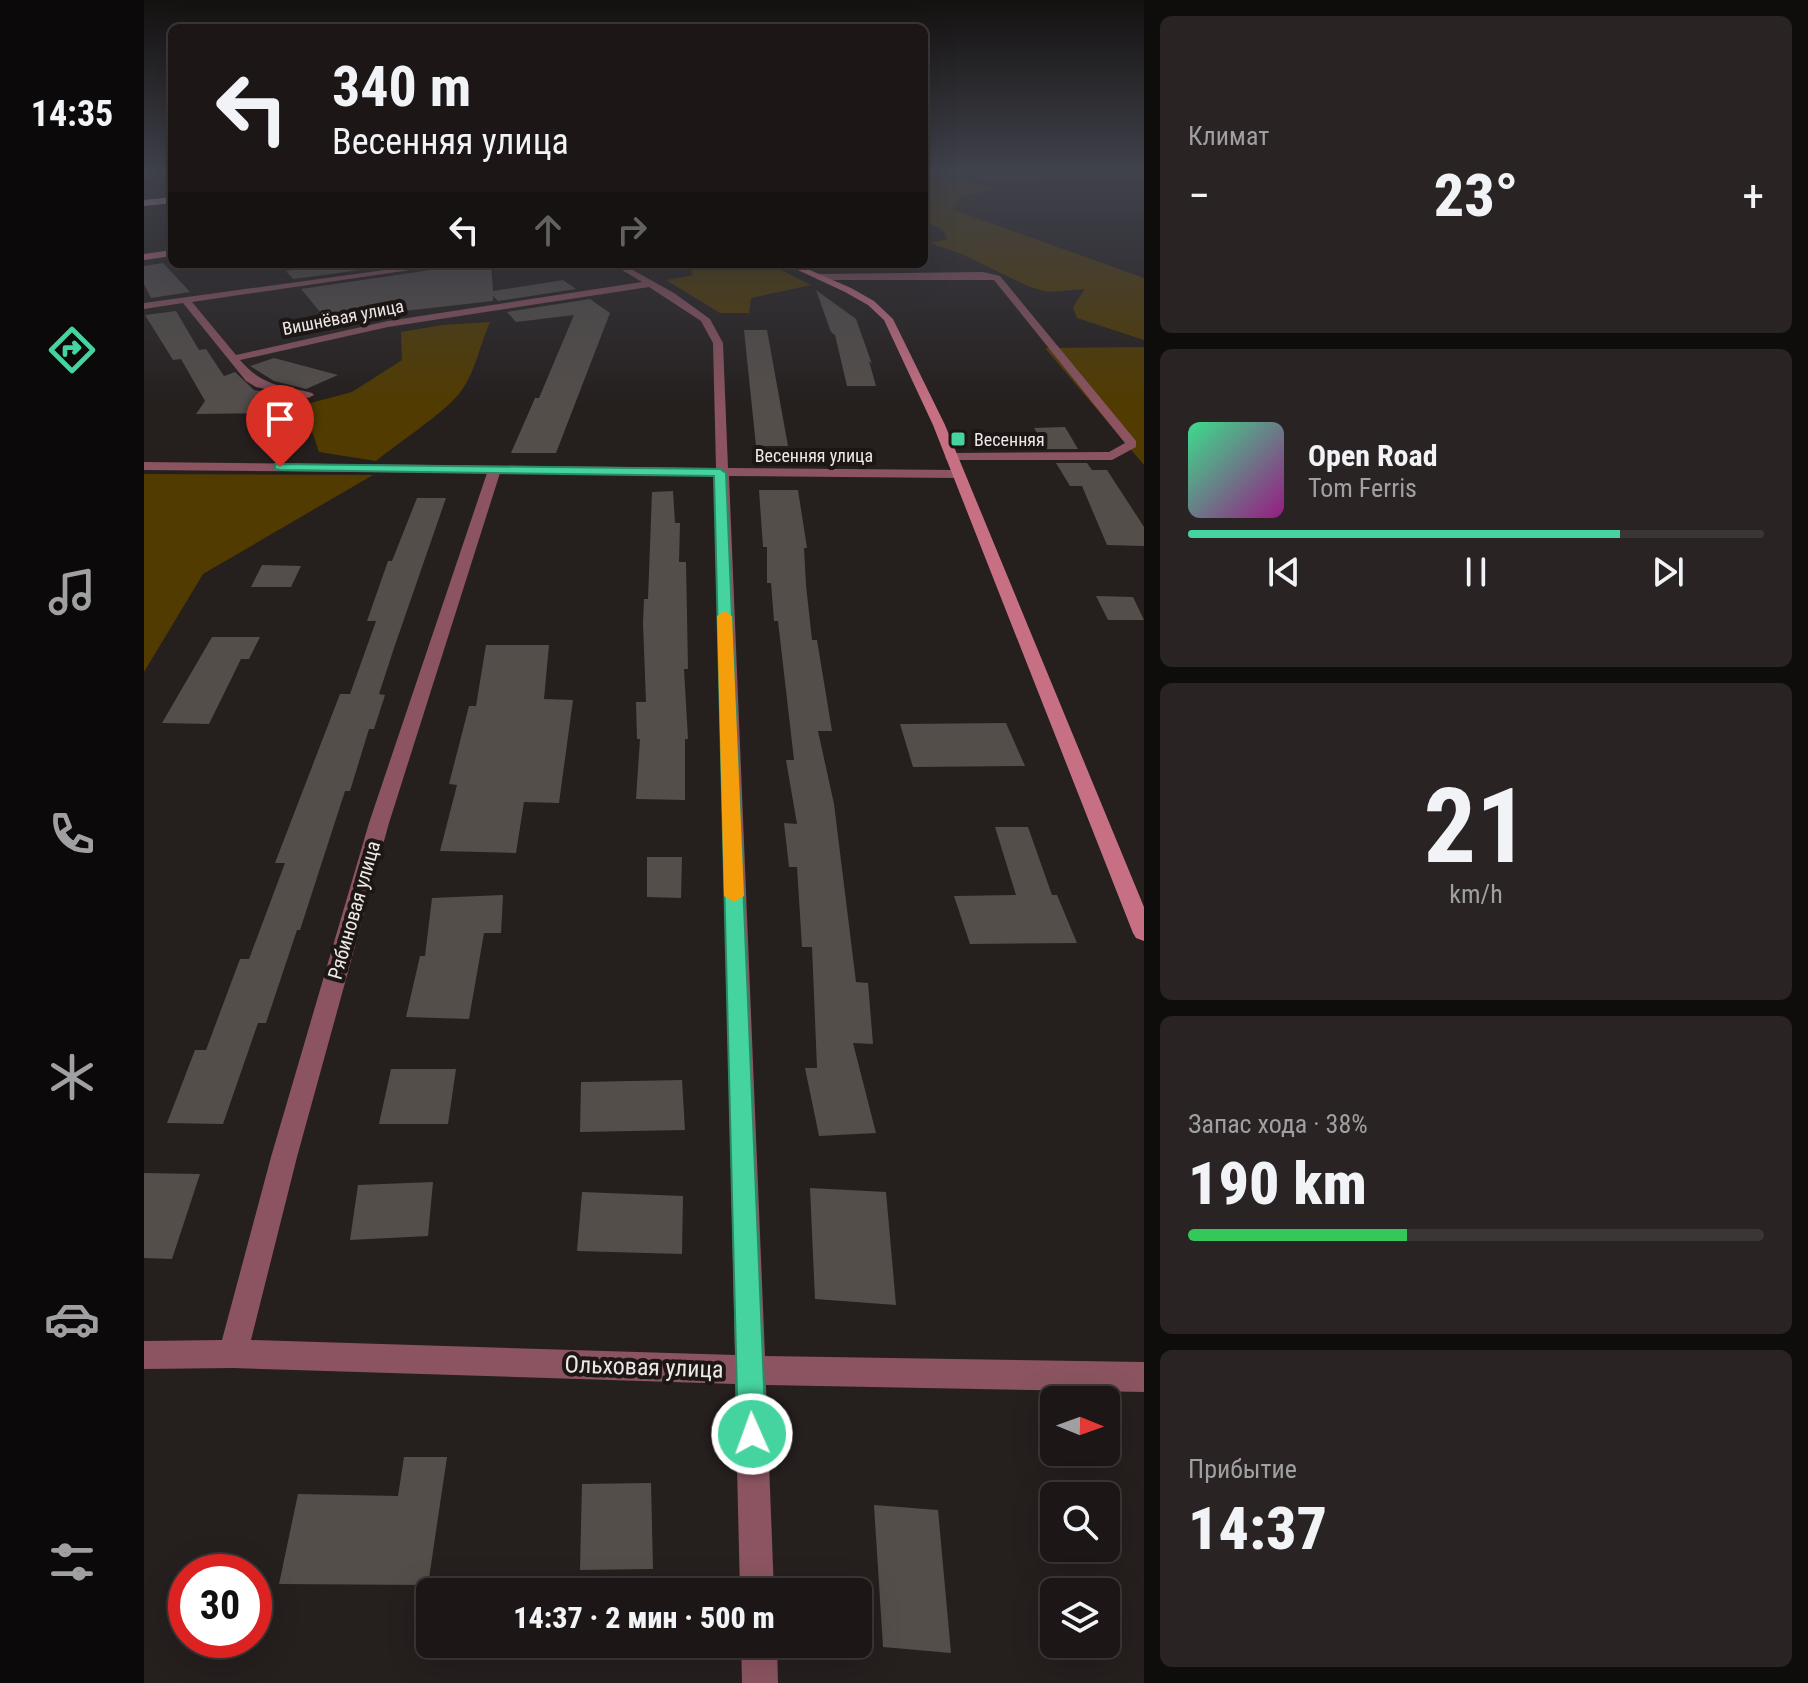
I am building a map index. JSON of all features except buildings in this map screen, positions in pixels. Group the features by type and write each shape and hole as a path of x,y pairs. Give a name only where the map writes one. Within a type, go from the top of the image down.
{"street":[{"path":"144,257 168,254"},
{"path":"144,306 419,268"},
{"path":"623,268 671,295 705,319 718,343 757,1578"},
{"path":"798,268 871,303 888,319 951,457 1144,933"},
{"path":"819,277 983,275 997,278 1132,444 1112,456 951,457"},
{"name":"Вишнёвая улица","path":"233,359 284,344 434,316 649,284"},
{"path":"186,301 250,379 260,385 308,395"},
{"name":"Весенняя улица","path":"144,466 494,472 956,474"},
{"name":"Рябиновая улица","path":"233,1354 284,1157 379,823 494,472"},
{"name":"Ольховая улица","path":"144,1355 233,1354 750,1370 1144,1377"},
{"path":"759,1658 760,1683"}],"shaded area":[{"path":"951,251 1067,251 1144,278 1144,340 1077,318 1073,307 1085,289 1048,292 1030,287"},
{"path":"691,268 777,268 811,285 751,298 749,313 720,313 666,280 693,275"},
{"path":"490,322 464,387 419,429 376,461 319,452 303,405 352,392 402,360 401,332"},
{"path":"1144,347 1144,465 1045,348"},
{"path":"144,474 373,475 203,574 144,672"}],"slow traffic":[{"path":"725,616 734,896"}],"place":[{"name":"Весенняя","path":"958,439"}],"route":[{"path":"280,467 720,473 752,1434"}]}
